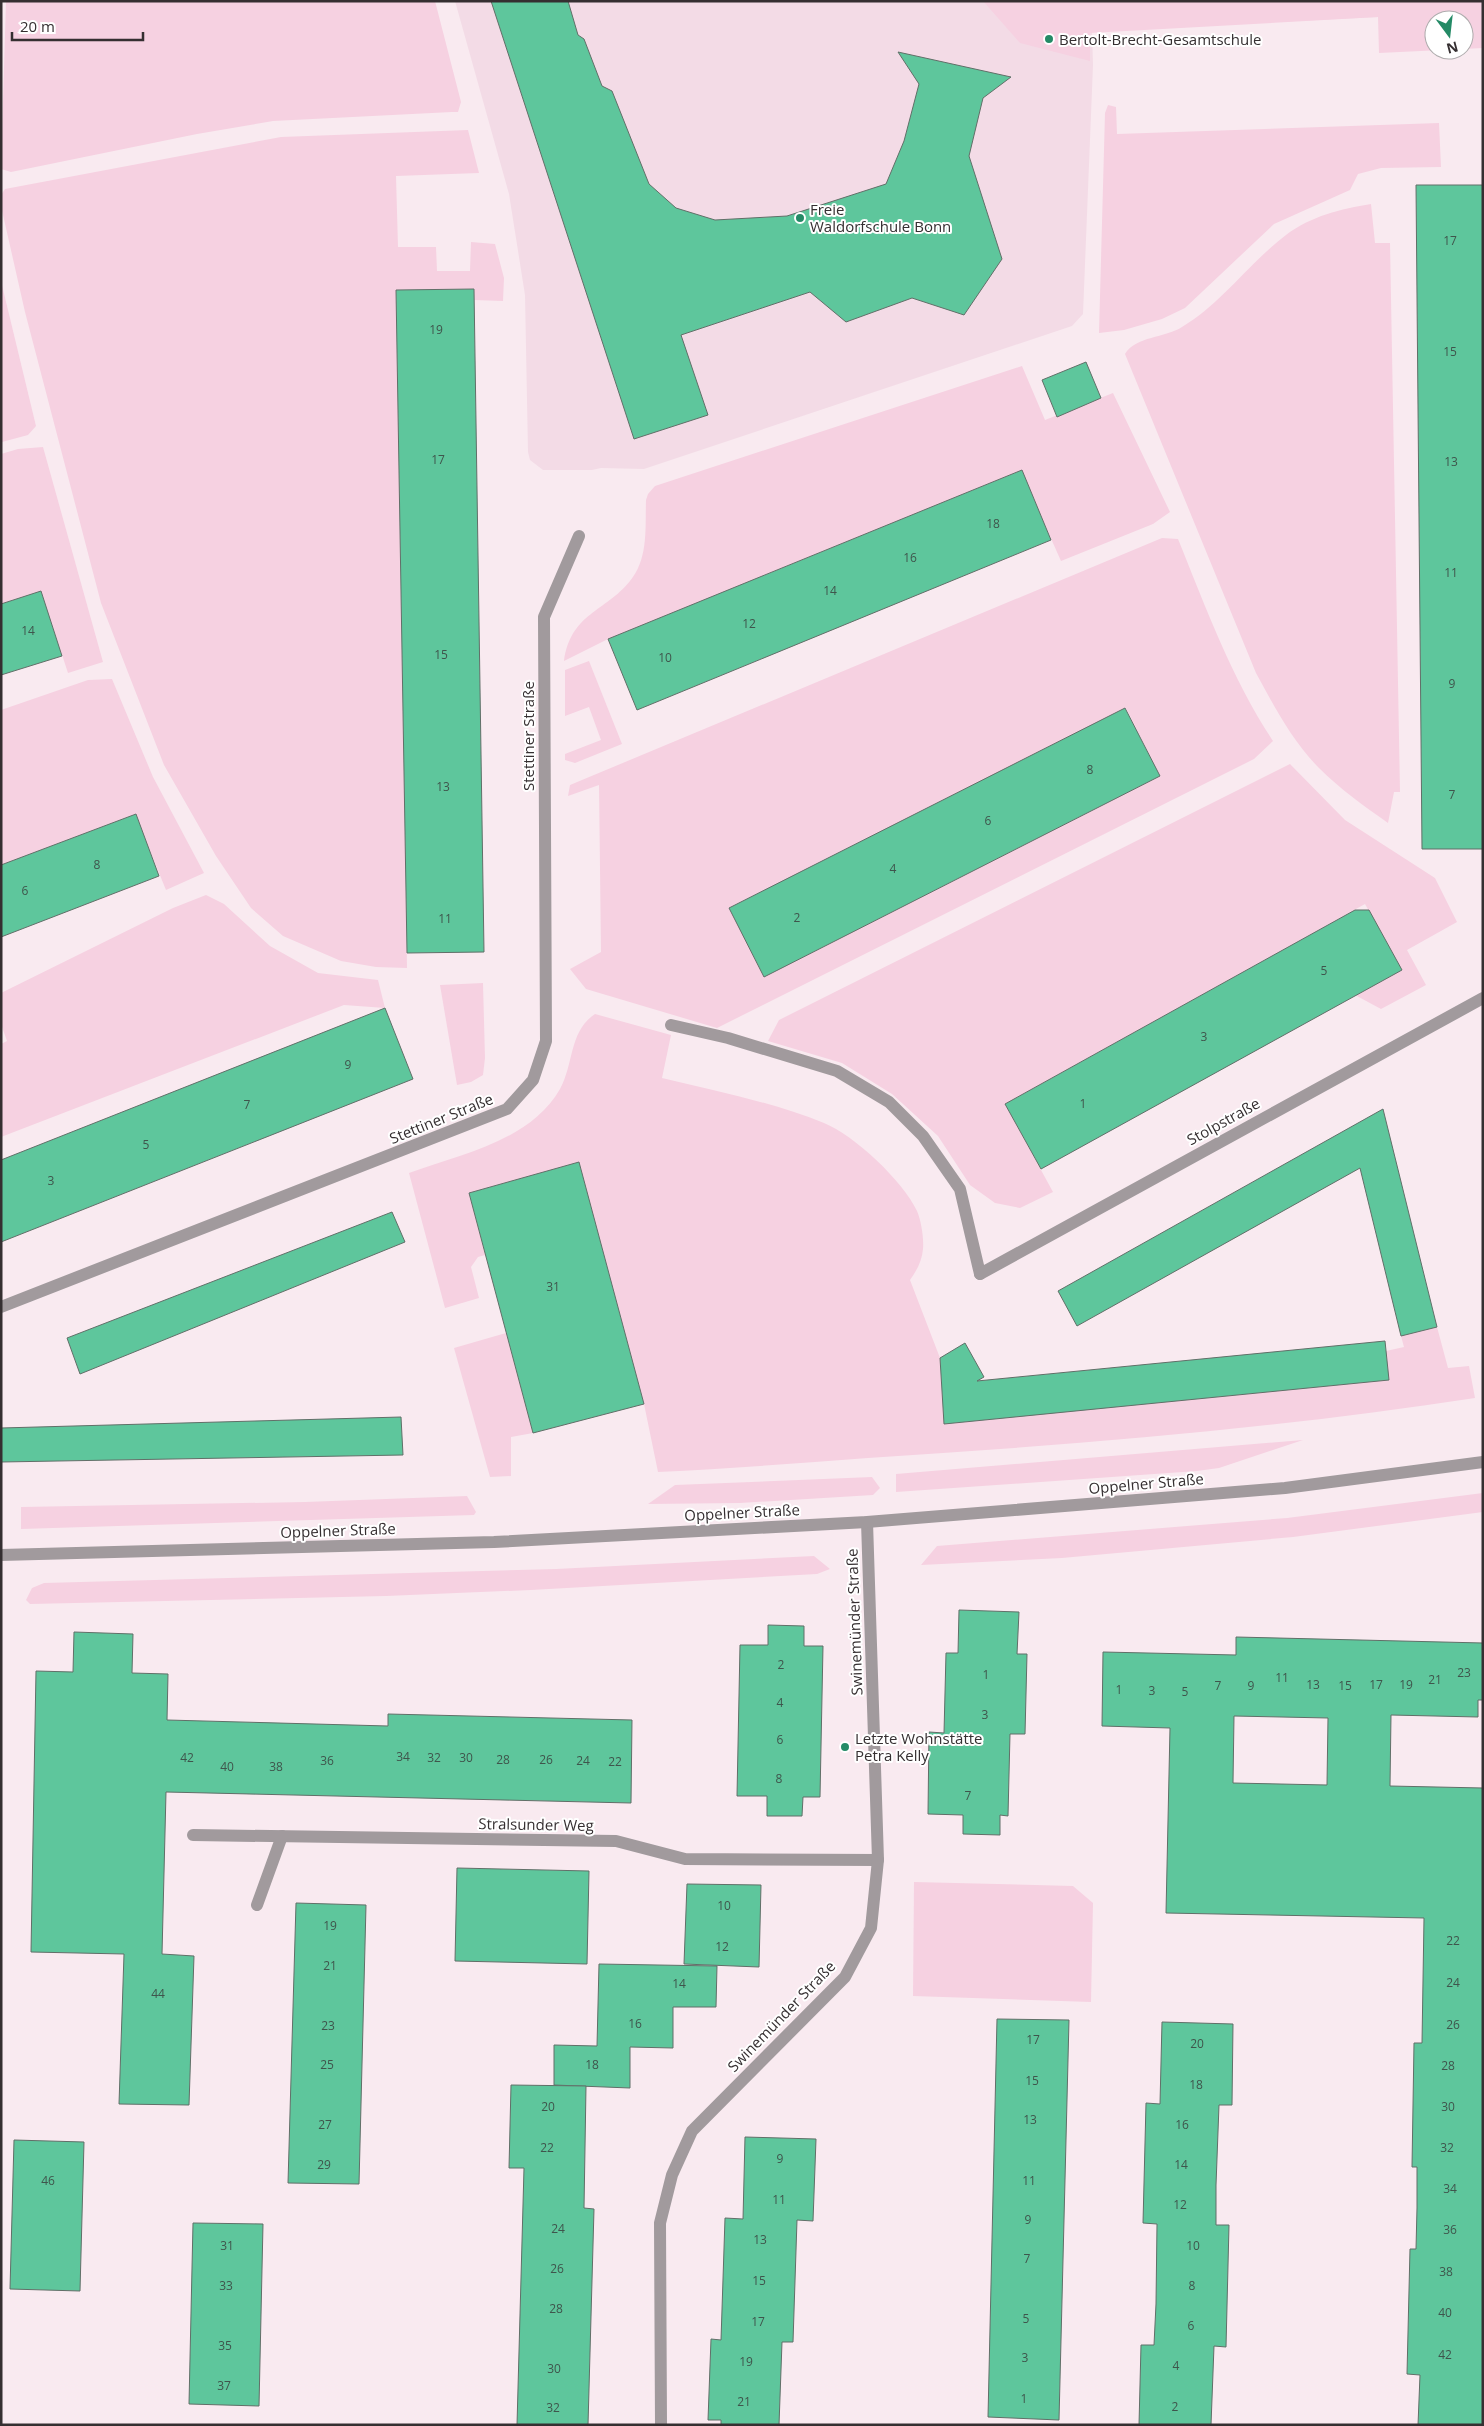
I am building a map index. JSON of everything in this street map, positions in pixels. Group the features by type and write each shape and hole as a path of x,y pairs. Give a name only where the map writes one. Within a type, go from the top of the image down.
{"street":[{"name":"Stettiner Straße","path":"1,1307 507,1109 533,1080 546,1041 544,617 579,536"},
{"name":"Stolpstraße","path":"671,1025 728,1038 837,1072 889,1102 923,1136 960,1189 980,1274 1292,1101 1483,998"},
{"name":"Oppelner Straße","path":"1,1555 494,1542 868,1522 1286,1488 1483,1462"},
{"name":"Swinemünder Straße","path":"661,2425 660,2223 672,2175 692,2132 845,1978 871,1928 878,1860 868,1522"},
{"name":"Stralsunder Weg","path":"192,1835 616,1841 686,1859 878,1860"},
{"path":"256,1905 282,1836"}],"shaded area":[{"path":"6,1 435,1 461,102 458,112 273,121 197,134 11,172 1,169"},
{"name":"Freie Waldorfschule Bonn","path":"455,1 1483,1 1483,14 1474,14 1474,10 1424,10 1424,16 1092,31 1093,65 1083,314 1072,326 644,469 543,470 530,460 528,452 525,295 509,194"},
{"name":"Bertolt-Brecht-Gesamtschule","path":"983,1 1483,1 1483,48 1474,48 1474,10 1424,10 1424,51 1379,53 1378,17 1090,33 1090,61 1020,43"},
{"path":"1108,105 1116,107 1117,134 1439,123 1441,167 1381,168 1358,174 1350,190 1274,224 1185,308 1162,319 1124,330 1099,333 1105,113"},
{"path":"468,130 479,173 396,176 398,247 436,247 437,271 470,271 471,242 495,244 504,278 503,301 474,300 474,289 396,291 407,968 376,967 341,961 283,936 251,908 216,856 164,765 101,603 25,312 1,206 1,195 5,189 281,137"},
{"path":"1371,204 1375,243 1390,243 1400,792 1394,792 1388,823 1327,776 1309,758 1284,723 1256,673 1125,354 1130,348 1143,340 1175,331 1196,317 1223,295 1273,246 1296,228 1327,214"},
{"path":"1,281 36,426 28,435 2,442"},
{"path":"1022,366 1045,420 1113,393 1170,512 1153,524 1061,561 1021,471 608,639 564,661 568,645 581,623 620,591 636,572 645,542 646,500 648,494 655,486"},
{"path":"43,447 103,662 68,673 41,591 1,604 1,454 18,449"},
{"path":"1162,538 1178,539 1232,668 1273,741 1254,759 717,1028 586,989 570,969 601,952 599,785 568,796 570,785","holes":["1126,708 1160,776 764,976 729,908"]},
{"path":"589,661 622,744 575,763 565,760 565,754 601,740 589,707 565,716 565,670"},
{"path":"112,679 153,777 204,873 166,890 135,814 1,865 1,710 88,680"},
{"path":"1290,764 1345,820 1435,878 1457,922 1407,950 1426,985 1381,1009 1355,995 1402,970 1365,904 1005,1104 1053,1192 1020,1208 995,1203 970,1185 938,1136 892,1094 842,1063 768,1041 779,1020"},
{"path":"206,895 224,904 270,946 318,973 378,980 385,1008 344,1005 1,1137 1,1044 7,1041 1,1024 1,993 173,908"},
{"path":"483,983 485,1058 483,1075 471,1082 457,1085 440,985"},
{"path":"595,1014 671,1035 662,1078 764,1103 824,1123 863,1148 901,1186 917,1211 922,1229 922,1258 910,1280 940,1358 944,1423 1386,1351 1404,1347 1401,1336 1437,1327 1448,1368 1469,1366 1475,1398 1324,1419 1172,1435 1020,1448 658,1472 644,1404 579,1163 469,1193 485,1255 478,1257 471,1267 479,1298 445,1308 409,1173 472,1152 513,1133 531,1121 547,1107 560,1089 576,1039 587,1021"},
{"path":"506,1333 533,1433 511,1437 511,1476 490,1477 454,1348"},
{"path":"1303,1440 1219,1468 1197,1471 896,1492 896,1474"},
{"path":"872,1477 880,1488 873,1495 740,1503 648,1504 675,1485"},
{"path":"1483,1493 1483,1512 1293,1537 1062,1558 921,1565 937,1546 1287,1518"},
{"path":"467,1496 476,1512 474,1515 21,1529 21,1507 305,1502"},
{"path":"814,1556 830,1569 817,1574 386,1596 30,1604 26,1600 32,1588 44,1583 556,1569"},
{"path":"914,1882 1073,1886 1093,1903 1091,2002 913,1996"}],"building":[{"path":"491,1 568,1 578,35 584,39 602,86 612,91 649,184 676,208 715,220 787,216 886,184 904,141 919,84 898,52 1011,77 983,98 969,156 1002,259 964,315 912,298 846,322 810,292 681,335 708,415 634,439"},
{"path":"1416,185 1483,185 1483,849 1422,849"},
{"path":"474,289 484,952 407,953 396,290"},
{"path":"1086,362 1101,398 1057,417 1042,380"},
{"path":"1022,470 1051,540 637,710 608,639"},
{"path":"41,591 62,656 1,675 1,604"},
{"path":"1125,708 1160,776 764,977 729,908"},
{"path":"136,814 159,876 1,937 1,865"},
{"path":"1355,910 1369,910 1402,970 1041,1169 1005,1104"},
{"path":"385,1008 413,1079 1,1242 1,1160"},
{"path":"1383,1109 1437,1327 1401,1336 1360,1168 1077,1326 1058,1291"},
{"path":"579,1162 644,1404 533,1433 469,1193"},
{"path":"392,1212 405,1242 80,1374 67,1338"},
{"path":"1385,1341 1389,1380 944,1424 940,1358 965,1343 984,1377 977,1381"},
{"path":"401,1417 403,1455 1,1462 1,1428"},
{"path":"959,1610 1019,1612 1017,1654 1027,1654 1025,1734 1010,1734 1008,1816 1000,1815 1000,1835 963,1834 963,1815 928,1814 929,1732 944,1733 946,1653 958,1653"},
{"path":"768,1625 804,1626 804,1646 823,1646 820,1797 803,1797 802,1816 767,1816 767,1796 737,1796 740,1645 768,1645"},
{"path":"74,1632 133,1634 132,1673 168,1674 167,1720 388,1726 388,1714 632,1720 631,1803 166,1792 162,1954 194,1956 189,2105 119,2104 124,1954 31,1952 36,1671 73,1672"},
{"path":"1236,1637 1483,1643 1483,1700 1478,1700 1478,1717 1391,1715 1390,1786 1483,1788 1483,2425 1418,2425 1420,2375 1407,2374 1410,2249 1416,2249 1417,2208 1417,2167 1412,2167 1414,2043 1422,2043 1424,1918 1166,1913 1170,1728 1102,1726 1103,1652 1236,1655","holes":["1234,1716 1328,1718 1327,1785 1233,1783"]},
{"path":"457,1868 589,1871 587,1964 455,1961"},
{"path":"687,1884 761,1885 759,1967 684,1964"},
{"path":"296,1903 366,1905 359,2184 288,2183"},
{"path":"599,1964 717,1966 716,2007 673,2007 673,2048 630,2047 630,2088 554,2085 554,2045 597,2046"},
{"path":"997,2019 1069,2020 1059,2420 988,2417"},
{"path":"1162,2022 1233,2024 1232,2105 1219,2105 1216,2185 1216,2225 1229,2225 1226,2347 1214,2346 1211,2425 1139,2425 1141,2345 1154,2345 1156,2304 1157,2224 1143,2223 1146,2103 1160,2104"},
{"path":"511,2085 586,2086 584,2208 594,2209 588,2425 517,2425 524,2168 509,2168"},
{"path":"745,2137 816,2139 813,2221 797,2220 793,2342 782,2342 779,2425 721,2425 721,2420 708,2420 711,2339 721,2340 725,2218 743,2219"},
{"path":"14,2140 84,2142 80,2291 10,2289"},
{"path":"193,2223 263,2224 259,2406 189,2404"}],"place":[{"name":"Bertolt-Brecht-Gesamtschule","path":"1049,39"},
{"name":"Freie Waldorfschule Bonn","path":"800,218"},
{"name":"Letzte Wohnstätte Petra Kelly","path":"845,1747"}]}
